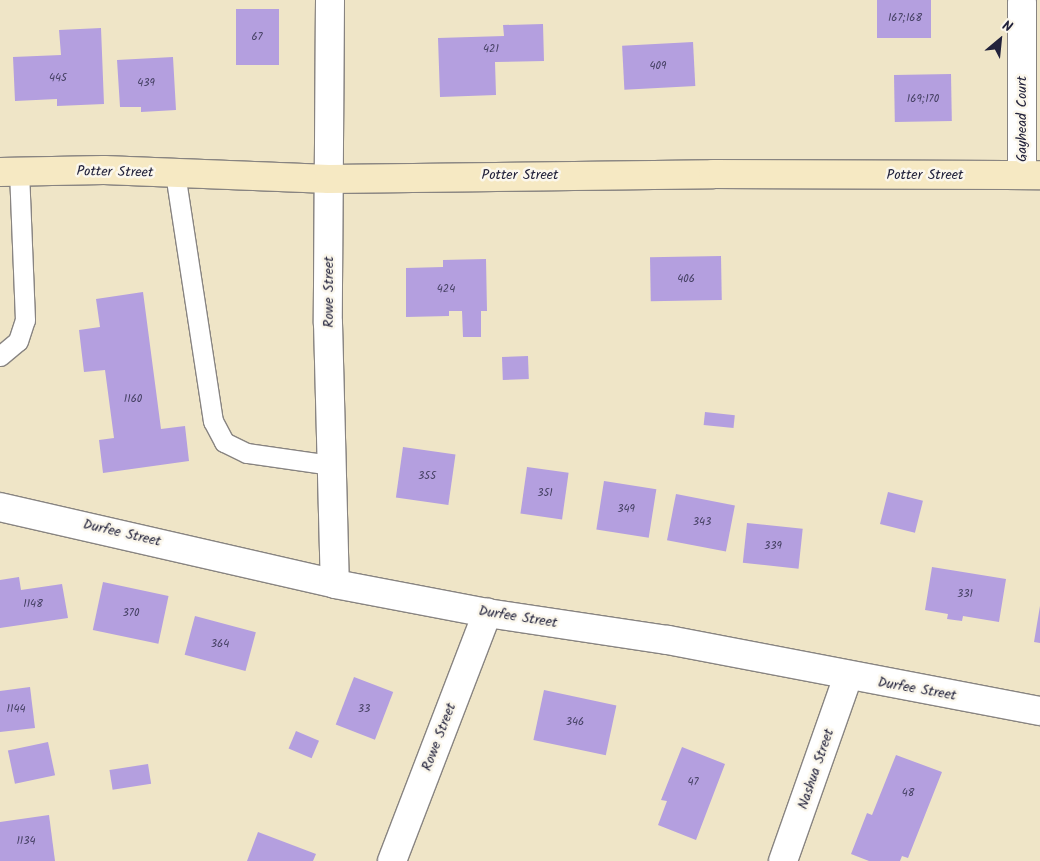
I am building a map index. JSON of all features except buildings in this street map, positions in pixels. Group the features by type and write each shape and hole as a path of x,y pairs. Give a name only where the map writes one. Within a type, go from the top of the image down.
{"main road":[{"name":"Potter Street","path":"10,172 175,173 328,179 704,174 1031,175"}],"street":[{"name":"Rowe Street","path":"330,0 328,179 330,465 335,584"},
{"name":"Gayhead Court","path":"1022,2 1031,175"},
{"name":"Durfee Street","path":"0,507 335,584 487,613 668,640 848,676 1040,711"},
{"name":"Rowe Street","path":"392,861 487,613"},
{"name":"Nashua Street","path":"783,861 848,676"}],"lane":[{"path":"0,356 18,340 25,320 10,172"},
{"path":"175,173 213,421 224,442 247,453 330,465"}]}
